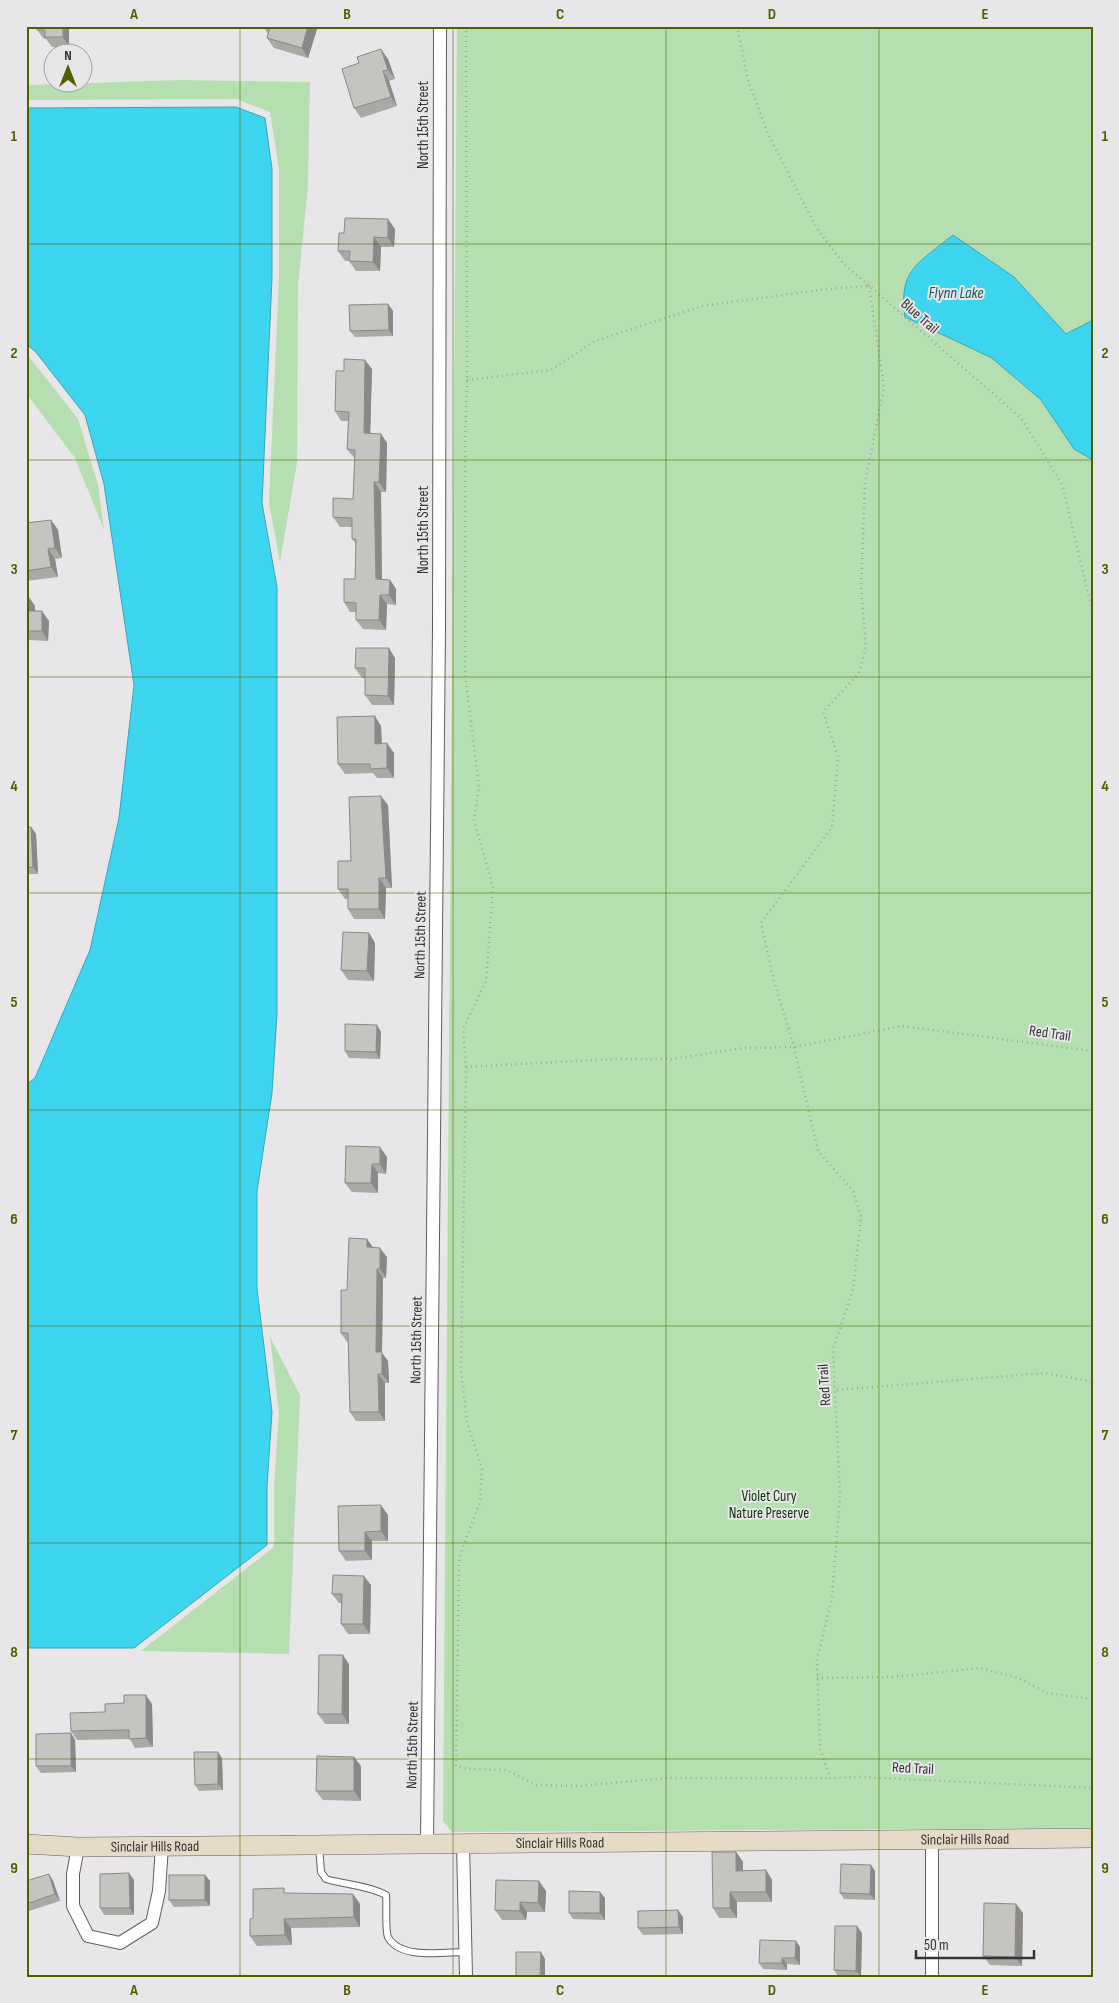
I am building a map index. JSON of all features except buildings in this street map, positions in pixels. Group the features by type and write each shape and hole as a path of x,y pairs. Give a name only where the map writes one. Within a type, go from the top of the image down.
{"street":[{"name":"North 15th Street","path":"427,1843 439,649 440,26"},
{"name":"Sinclair Hills Road","path":"26,1844 78,1847 1093,1838"},
{"path":"932,1840 932,1977"},
{"path":"463,1843 466,1977"},
{"path":"78,1847 73,1874 73,1906 88,1936 120,1943 152,1923 159,1891 162,1846"}],"lane":[{"path":"319,1844 321,1872 326,1880 347,1885 371,1887 386,1895 388,1937 397,1947 416,1953 465,1952"}],"path":[{"path":"466,26 467,380 464,444 465,674 479,786 474,820 493,887 486,981 463,1029 466,1067 461,1369 467,1422 482,1469 480,1502 459,1558 456,1766 468,1770 506,1770 538,1785 578,1786 667,1778 830,1778"},
{"name":"Blue Trail","path":"737,26 752,89 768,134 822,234 843,263 1021,418 1062,484 1093,614"},
{"path":"466,1067 613,1059 671,1059 744,1048 794,1047 774,981 761,923 832,827 838,756 823,712 859,673 866,646 860,589 865,483 884,387 869,286 828,289 702,306 596,341 551,370 467,380"},
{"name":"Red Trail","path":"1093,1051 902,1026 794,1047 818,1152 853,1191 861,1218 853,1289 833,1350 837,1390 838,1514 832,1598 817,1660 820,1748 830,1778 861,1777 1093,1788"},
{"path":"837,1390 1045,1372 1093,1382"},
{"path":"818,1678 893,1677 979,1668 1019,1678 1047,1693 1093,1699"}],"green space":[{"name":"Violet Cury Nature Preserve","path":"457,26 1093,26 1093,1828 452,1832 443,1821"},
{"path":"181,80 310,82 308,186 298,285 297,463 280,562 269,503 279,277 279,169 270,112 236,99 26,100 26,85 42,84 42,92 92,92 92,83"},
{"path":"26,353 78,419 98,485 104,530 75,458 26,393"},
{"path":"270,1337 300,1395 289,1654 141,1651 274,1547 274,1486 279,1412"}],"water":[{"path":"236,107 265,118 272,169 272,277 262,503 277,587 277,1014 272,1093 257,1191 257,1289 272,1412 267,1486 267,1545 134,1648 26,1648 26,1085 35,1078 90,950 119,818 134,685 104,484 85,415 35,351 26,344 26,108"},
{"name":"Flynn Lake","path":"953,235 1014,277 1066,334 1093,320 1093,460 1074,449 1041,400 992,358 905,317 904,301 908,277 921,261"}]}
